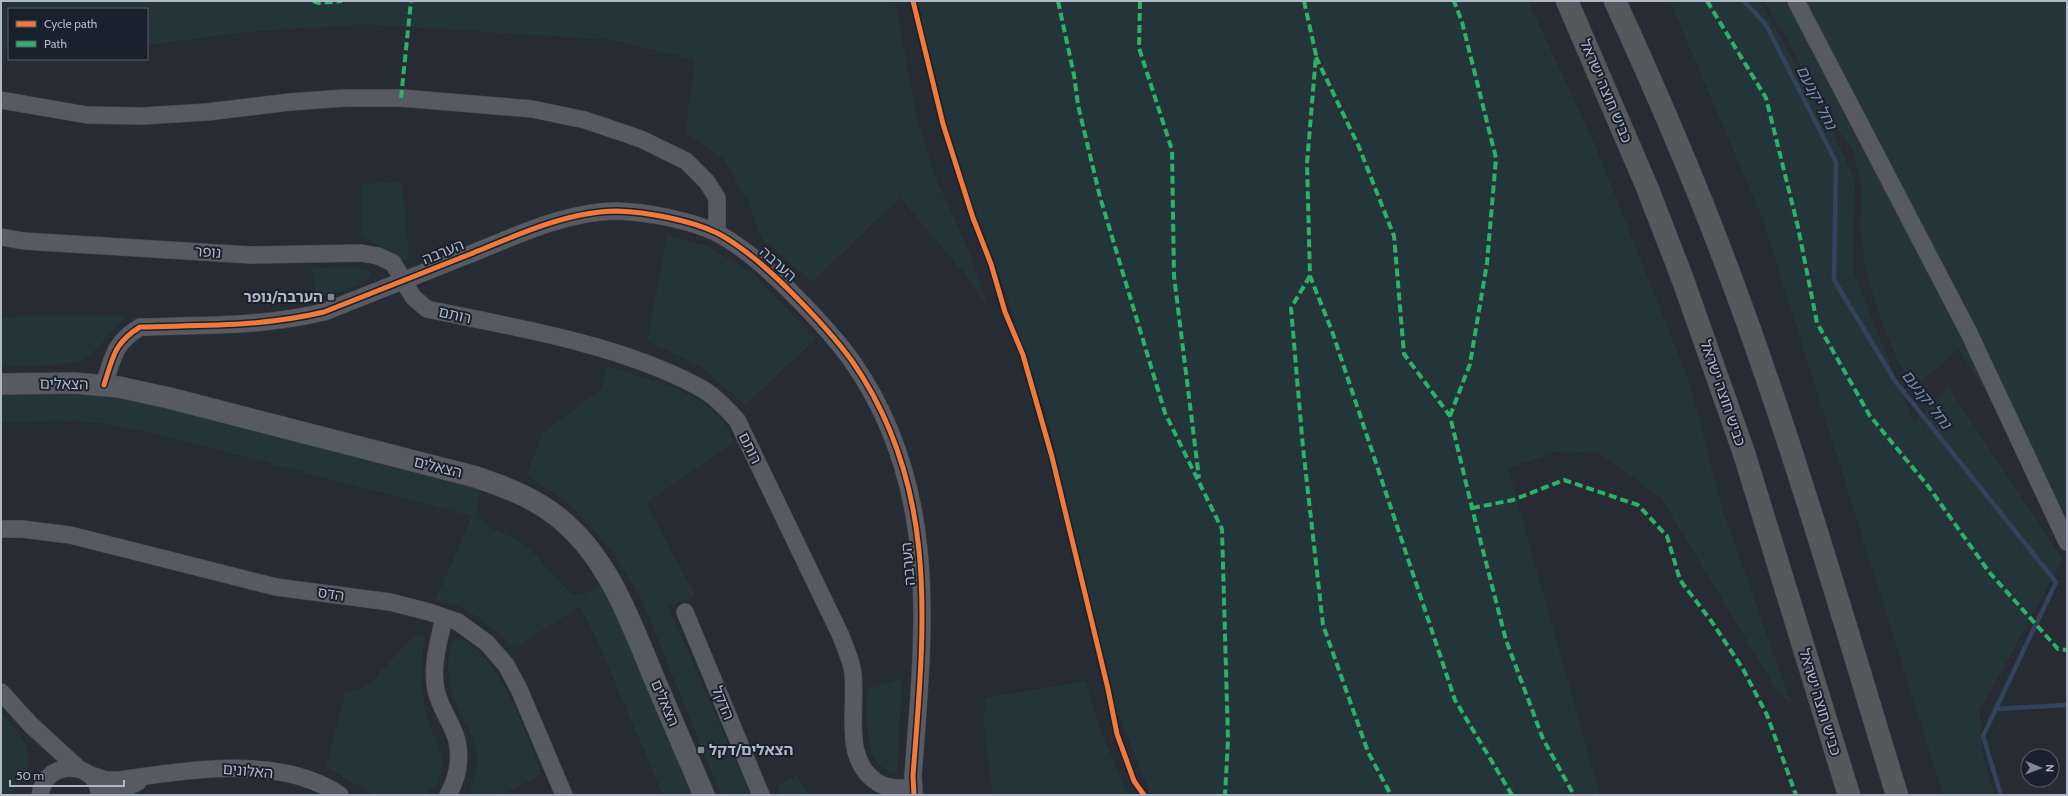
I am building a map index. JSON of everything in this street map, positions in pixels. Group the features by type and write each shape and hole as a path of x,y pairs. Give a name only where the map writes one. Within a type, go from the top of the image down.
{"highway":[{"name":"כביש חוצה ישראל","path":"1567,1 1644,180 1683,280 1744,453 1849,795"},
{"path":"1615,1 1676,138 1734,287 1809,511 1897,795"}],"street":[{"path":"1796,1 1968,333 2067,542"},
{"path":"1,100 87,115 119,116 207,112 290,102 345,98 401,98 532,109 592,122 641,139 686,161 707,182 717,198 717,233"},
{"name":"הערבה","path":"104,385 116,348 128,335 140,327 242,325 288,320 324,312 535,228 583,216 615,211 652,214 717,233 750,255 784,285 818,319 852,361 874,399 889,431 904,471 916,518 922,564 924,609 914,792"},
{"name":"נופר","path":"1,236 24,241 250,255 361,253 378,256 393,263 404,280"},
{"name":"רותם","path":"404,280 413,297 427,309 581,344 642,362 696,385 722,403 737,420 841,636 853,672 854,736 856,754 866,772 881,785 914,792"},
{"name":"הצאלים","path":"1,384 74,383 104,385 169,398 476,477 512,489 543,506 567,524 594,555 613,588 633,626 704,795"},
{"name":"הדס","path":"1,529 22,528 70,535 276,587 390,602 458,622 487,643 506,666 519,689 564,795"},
{"name":"הדקל","path":"685,612 762,795"},
{"path":"444,617 434,672 435,689 440,705 457,741 459,761 456,781 448,795"},
{"path":"1,692 31,724 95,782 99,795"},
{"path":"31,724 50,756 41,789"},
{"path":"41,789 53,772 63,768 84,772"},
{"name":"האלונים","path":"84,772 106,780 118,780 211,768 266,771 295,776 314,782 339,795"},
{"name":"האלונים","path":"112,795 155,775"}],"shaded area":[{"path":"1,1 895,1 918,122 936,179 971,256 990,313 970,280 900,198 812,282 761,238 748,201 724,160 685,133 695,60 613,40 361,24 246,32 148,45 148,8 8,8 8,42 1,77"},
{"path":"918,1 1528,1 1596,147 1691,387 1722,508 1791,703 1778,692 1661,498 1599,453 1557,452 1508,468 1600,795 1151,795 1108,689 1048,419 1020,348 1014,317 1002,281 957,162 943,115"},
{"path":"1670,1 1760,1 1834,133 1855,181 1853,271 1914,424 1948,386 2063,559 1980,710 1982,750 1994,795 1943,795 1763,220"},
{"path":"1764,1 2067,1 2067,515 1958,349 1938,369 1914,386 1900,365 1880,319 1866,271 1860,228 1861,185 1854,152 1817,100 1788,40"},
{"path":"402,182 409,259 398,261 386,250 361,235 361,184"},
{"path":"667,236 708,246 753,274 816,339 745,405 701,367 647,341"},
{"path":"313,268 368,269 371,275 359,284 338,293 316,298"},
{"path":"126,316 101,344 84,360 56,365 1,367 1,317"},
{"path":"607,366 654,380 699,400 723,421 734,443 646,503 695,596 668,607 751,795 721,795 642,600 617,559 591,527 573,508 527,474 543,433 601,389"},
{"path":"73,393 118,397 167,408 481,489 478,512 484,523 497,531 516,539 532,551 566,589 574,595 587,593 601,586 623,631 692,795 663,795 598,642 580,606 514,649 495,630 473,614 457,606 435,601 472,516 161,435 99,423 73,421 1,422 1,394"},
{"path":"420,634 424,638 422,686 425,711 444,764 438,784 424,795 374,795 326,767 345,693 360,689 369,684 413,637"},
{"path":"460,639 475,648 489,662 500,679 511,698 542,775 501,795 469,795 477,764 477,753 472,736 452,694 448,668 452,641"},
{"path":"902,678 897,773 885,769 877,762 872,752 867,727 867,689"},
{"path":"1085,681 1102,734 1128,795 992,795 984,722 986,698"},
{"path":"1,712 24,743 28,753 29,763 20,784 9,795 1,795"},
{"path":"797,775 807,795 781,795 777,786"}],"waterway":[{"name":"נחל יקנעם","path":"1744,1 1766,25 1836,162 1834,280 1895,381 2056,582 1983,736 2001,795"},
{"path":"1996,709 2067,705"}],"marked path":[{"path":"313,1 319,3 342,1"},
{"path":"401,98 411,1"},
{"path":"1058,1 1074,75 1078,105 1100,197 1165,413 1222,529 1228,740 1225,795"},
{"path":"1140,1 1139,48 1172,150 1174,276 1199,478"},
{"path":"1304,1 1316,55 1307,163 1310,276 1332,331 1455,700 1512,795"},
{"path":"1450,416 1470,364 1487,263 1496,158 1462,22 1454,1"},
{"path":"1707,1 1766,98 1798,227 1817,323 1870,416 1928,486 1989,572 2058,649 2067,650"},
{"path":"1316,57 1359,147 1394,236 1404,354 1450,416 1506,640 1543,739 1574,795"},
{"path":"1310,276 1291,308 1303,448 1323,625 1368,752 1391,795"},
{"path":"1472,508 1513,500 1564,480 1638,505 1667,536 1680,580 1712,622 1743,669 1767,715 1796,795"}],"cycle path":[{"path":"913,1 943,124 973,218 991,264 1005,312 1023,355 1052,457 1108,689 1117,734 1134,781 1144,795"},
{"path":"104,385 112,359 120,345 131,333 140,327 255,323 324,312 525,232 580,215 617,211 655,215 694,224 717,233 737,245 765,267 838,343 852,361 881,410 901,459 913,510 920,562 922,614 921,668 913,776 914,795"}],"place":[{"name":"הערבה/נופר","path":"331,297"},
{"name":"הצאלים/דקל","path":"701,750"}]}
